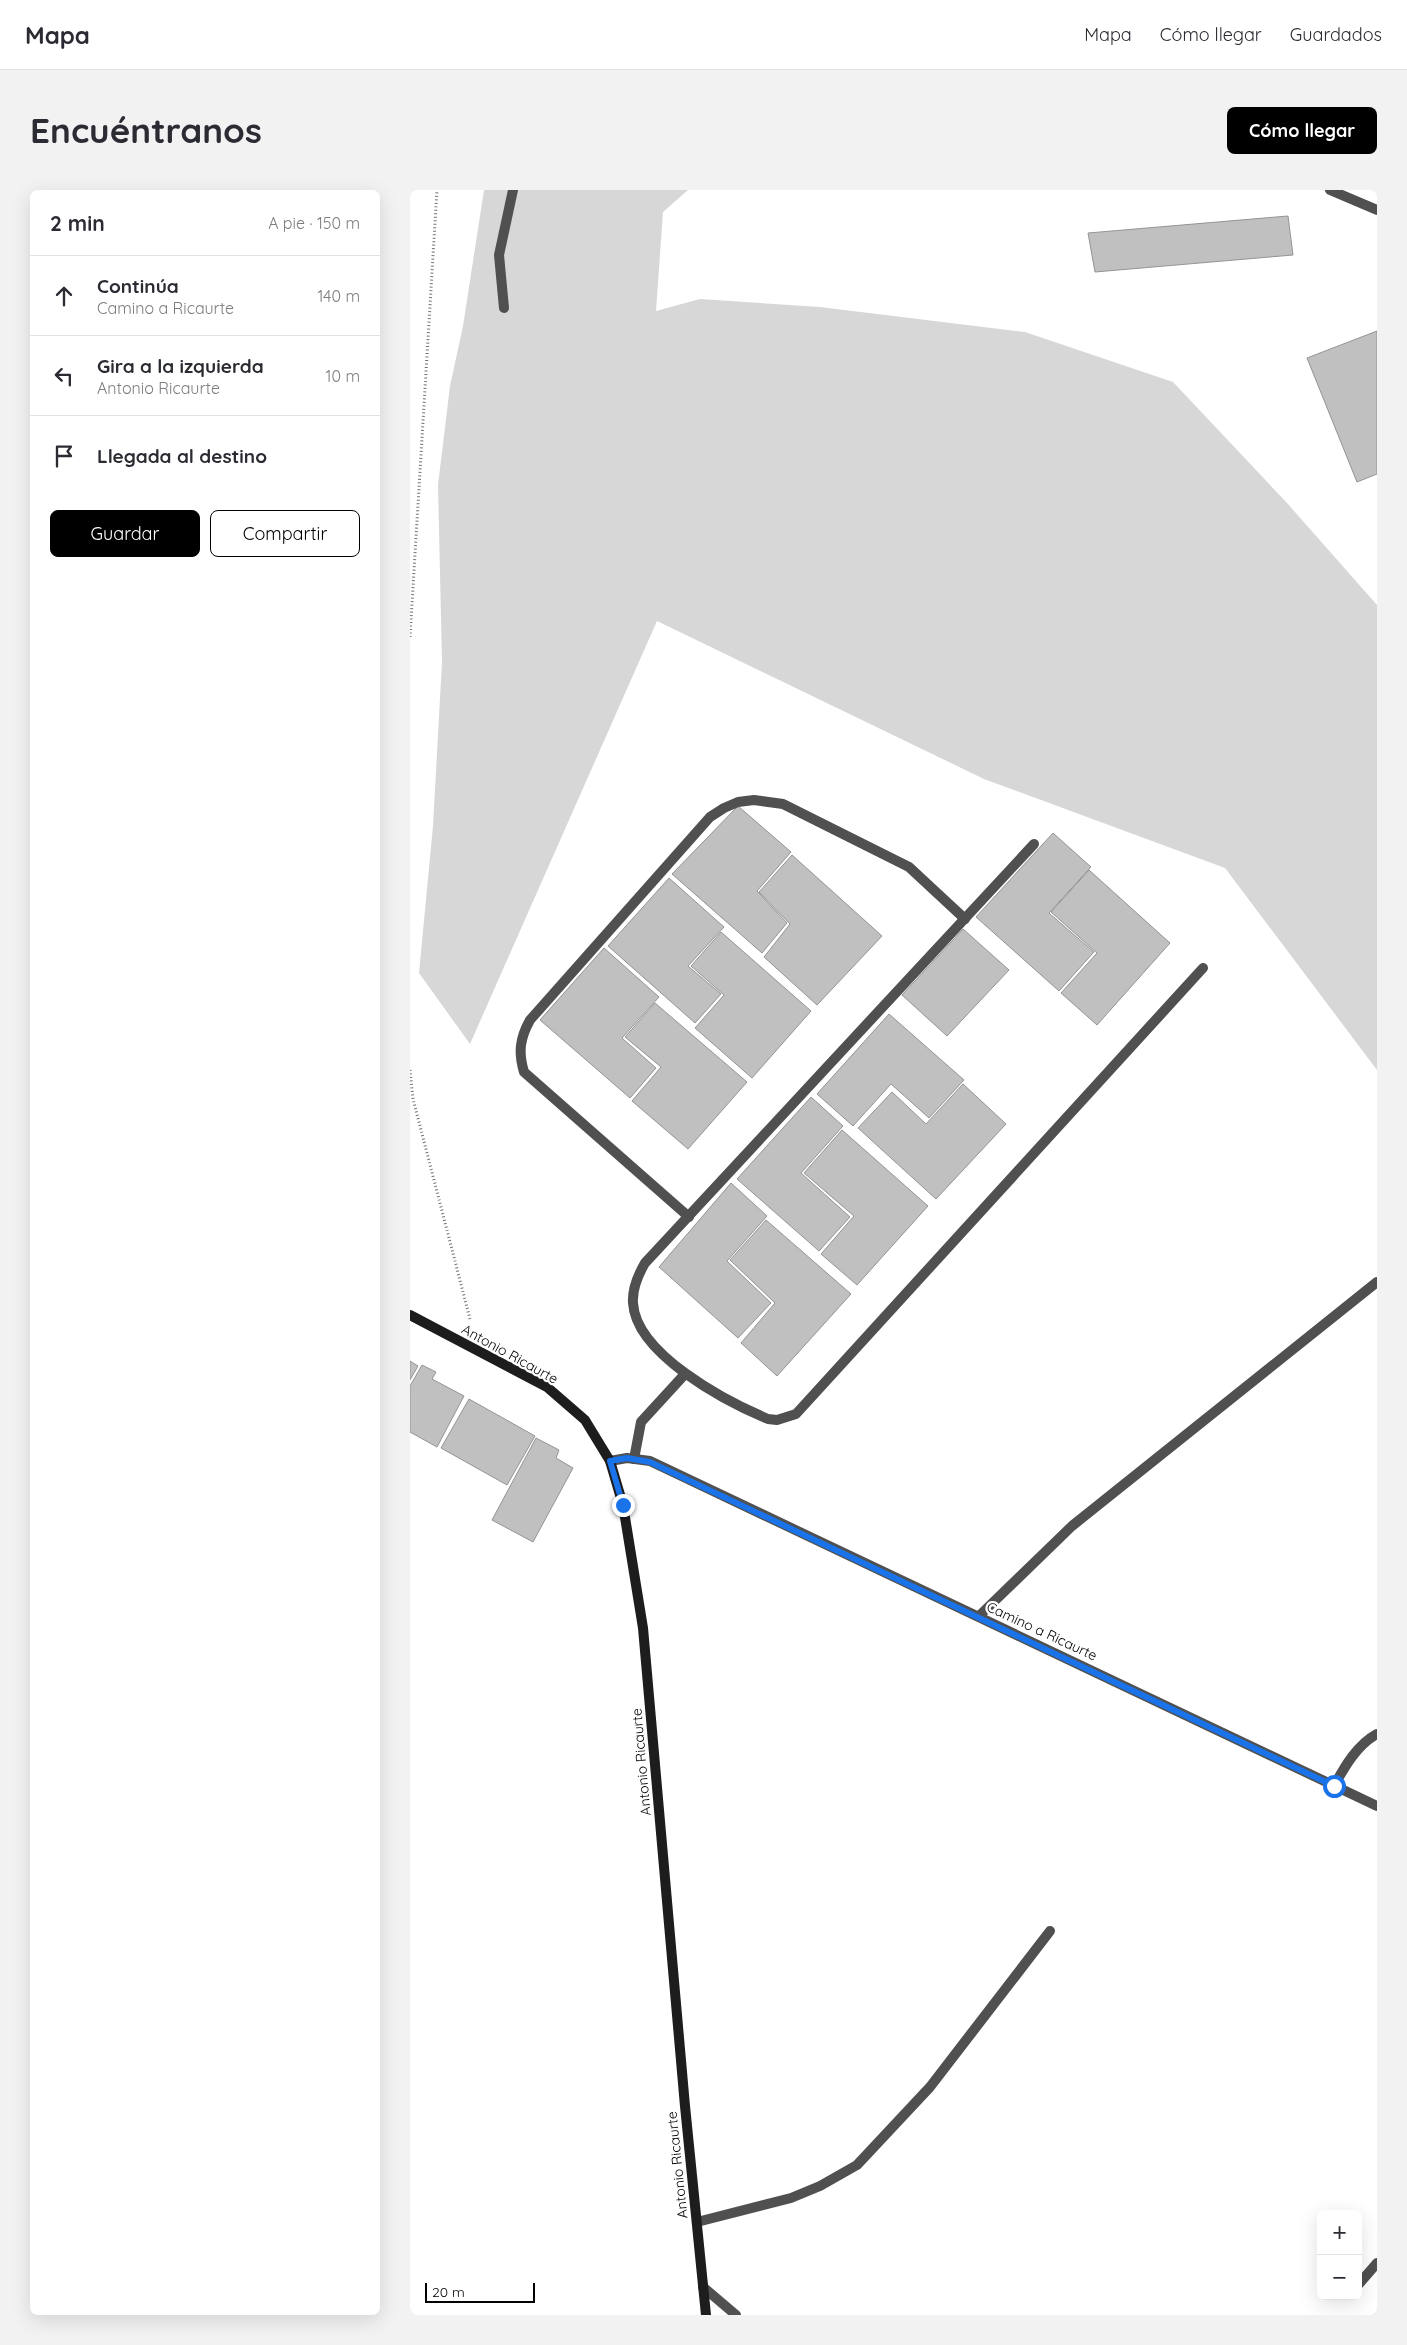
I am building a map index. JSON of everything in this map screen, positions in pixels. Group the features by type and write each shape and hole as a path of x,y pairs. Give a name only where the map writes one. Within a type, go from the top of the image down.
{"main road":[{"name":"Antonio Ricaurte","path":"410,1315 546,1387 585,1420 610,1461 623,1505 643,1628 706,2315"}],"street":[{"path":"504,308 499,255 513,190"},
{"path":"1330,190 1377,210"},
{"path":"689,1217 524,1072 520,1049 523,1033 530,1020 710,817 738,802 754,800 783,804 909,867 965,919"},
{"path":"1034,844 645,1263 634,1288 635,1316 649,1341 685,1374 768,1419 777,1420 796,1414 1204,968"},
{"path":"980,1616 1072,1526 1377,1282"},
{"path":"634,1459 641,1422 685,1374"},
{"name":"Camino a Ricaurte","path":"610,1461 634,1459 650,1462 980,1616 1377,1806"},
{"path":"1334,1786 1349,1760 1370,1738 1377,1734"},
{"path":"696,2222 791,2198 820,2186 857,2165 930,2087 1050,1931"},
{"path":"1362,2280 1377,2263"},
{"path":"703,2287 736,2315"}],"path":[{"path":"410,637 438,190"},
{"path":"410,1070 413,1099 479,1351"}],"shaded area":[{"path":"484,190 688,190 663,212 656,311 700,299 820,307 1025,332 1173,382 1287,503 1377,605 1377,1070 1225,868 984,779 657,621 470,1044 419,973 433,826 442,662 438,485 450,386 463,326"}],"building":[{"path":"1288,216 1293,255 1095,272 1088,233"},
{"path":"1377,331 1377,474 1357,482 1307,358"},
{"path":"738,806 791,852 757,891 787,923 762,953 672,874"},
{"path":"1053,833 1091,867 1049,913 1094,952 1059,991 976,917"},
{"path":"792,855 882,936 817,1005 764,957 790,924 759,892"},
{"path":"1089,870 1170,943 1097,1025 1061,993 1097,953 1051,912"},
{"path":"669,878 724,927 688,966 721,994 695,1023 608,946"},
{"path":"963,929 1009,970 947,1036 902,995"},
{"path":"721,932 811,1011 752,1078 695,1028 724,995 691,966"},
{"path":"604,948 659,997 622,1038 656,1068 630,1098 540,1020"},
{"path":"655,1003 747,1082 688,1149 632,1101 661,1067 625,1037"},
{"path":"889,1014 964,1080 929,1118 891,1084 853,1126 817,1094"},
{"path":"963,1084 1006,1124 936,1199 858,1128 892,1092 926,1124"},
{"path":"811,1097 843,1126 801,1173 850,1217 819,1251 737,1179"},
{"path":"842,1130 928,1206 857,1285 821,1254 854,1216 804,1173"},
{"path":"731,1183 767,1216 727,1261 771,1303 738,1338 659,1267"},
{"path":"766,1220 851,1294 777,1376 741,1343 775,1303 730,1260"},
{"path":"410,1361 418,1366 410,1380"},
{"path":"422,1365 436,1372 432,1379 464,1396 437,1447 410,1432 410,1386"},
{"path":"469,1399 535,1436 507,1485 441,1448"},
{"path":"536,1438 559,1450 556,1458 573,1468 533,1542 492,1520"}],"route":[{"path":"623,1505 610,1461 627,1458 650,1462 980,1616 1334,1786"}]}
